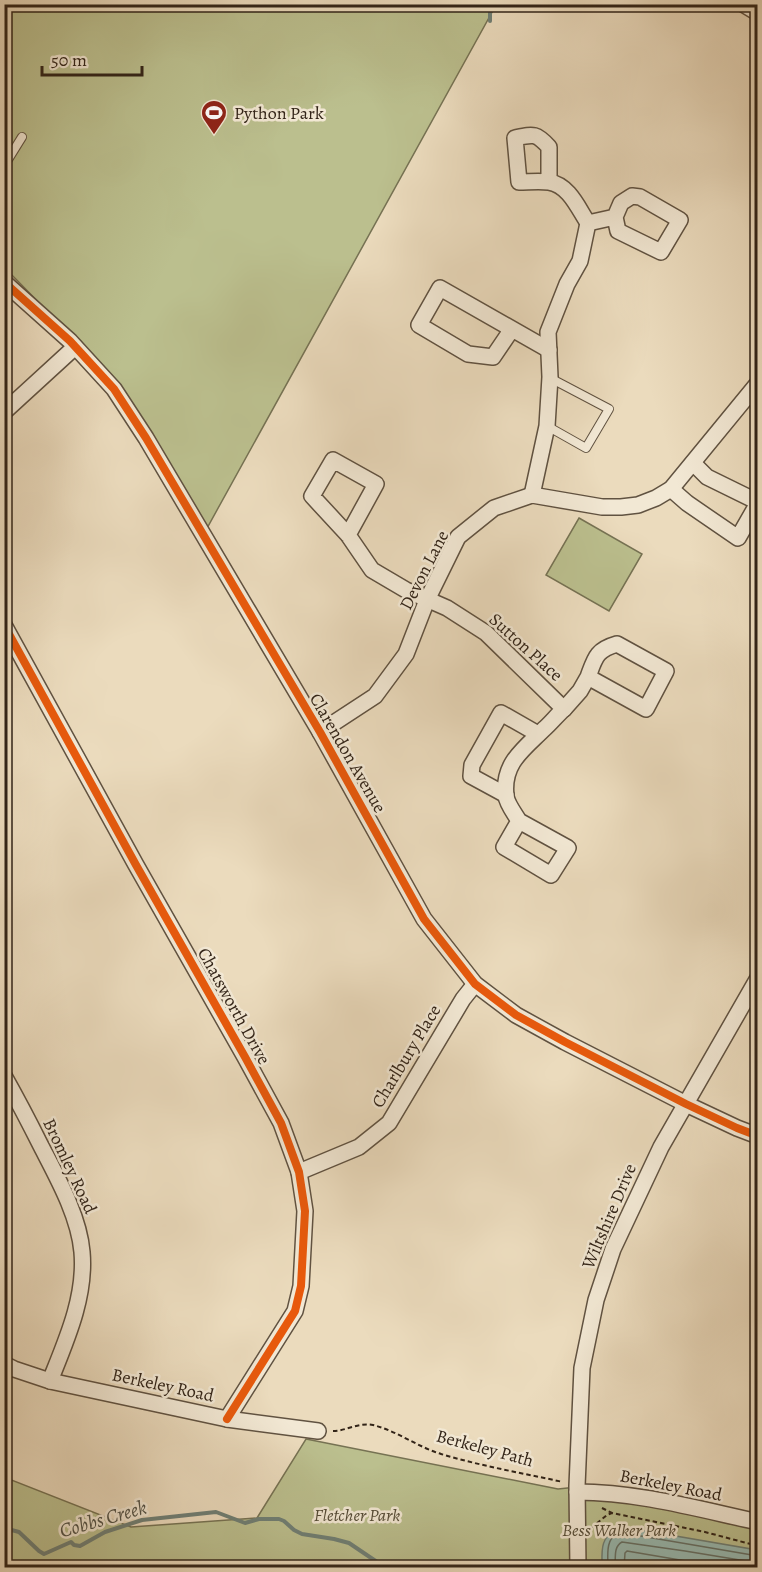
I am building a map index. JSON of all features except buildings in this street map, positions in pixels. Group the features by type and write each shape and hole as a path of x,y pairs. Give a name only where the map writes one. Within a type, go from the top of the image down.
{"street":[{"path":"743,4 758,13"},
{"path":"532,495 547,426 550,377 548,332 567,284 580,261 588,223 571,196 560,186 549,182"},
{"path":"588,223 615,217"},
{"name":"Clarendon Avenue","path":"4,282 75,346 114,389 146,438 320,732 424,919 475,984 516,1015 686,1104 758,1136"},
{"path":"512,329 493,357 468,354 419,325 440,288 549,350"},
{"path":"4,412 75,346"},
{"name":"Devon Lane","path":"320,732 375,696 406,654 427,600 458,537 494,508 532,495 602,507 638,505 656,498 670,489 758,383"},
{"name":"Sutton Place","path":"348,535 375,484 333,460 312,496 348,535 372,570 406,591 447,608 486,633 564,709"},
{"path":"670,489 738,538 758,502 706,477 693,463"},
{"name":"Chatsworth Drive","path":"4,625 136,865 251,1066 281,1123 299,1172 305,1210 302,1286 295,1311 228,1419"},
{"name":"Sutton Place","path":"506,795 507,778 514,758 580,691 596,656 606,647 617,644 666,671 646,709 588,677"},
{"path":"519,821 506,795 471,776 472,765 501,713 538,734"},
{"name":"Wiltshire Drive","path":"578,1568 577,1489 582,1368 596,1300 613,1249 661,1147 758,978"},
{"name":"Charlbury Place","path":"299,1172 359,1147 388,1123 463,999 475,984"},
{"name":"Bromley Road","path":"4,1076 58,1180 77,1226 82,1253 81,1287 69,1334 50,1381"},
{"name":"Berkeley Road","path":"4,1364 50,1381 228,1419 318,1431"},
{"name":"Berkeley Road","path":"577,1489 658,1500 758,1522"}],"lane":[{"path":"4,166 22,137"},
{"path":"547,426 586,448 609,409 550,377"}],"path":[{"path":"600,1508 612,1513 705,1532 758,1546"},
{"path":"578,1533 588,1530 612,1513"}],"green space":[{"name":"Python Park","path":"4,5 496,5 206,530 94,359 5,268"},
{"path":"579,518 642,554 609,611 546,575"},
{"path":"306,1439 558,1489 577,1487 757,1518 757,1567 5,1567 4,1477 131,1527 257,1518"}],"water":[{"path":"616,1528 629,1528 757,1550 757,1567 602,1567 602,1550 605,1541"}],"waterway":[{"path":"490,4 490,21"},
{"name":"Cobbs Creek","path":"4,1528 19,1532 44,1554 71,1542 80,1546 105,1532 142,1520 216,1512 245,1523 259,1519 279,1519 302,1534 349,1543 386,1568"}],"cycle path":[{"path":"4,282 70,341 114,389 146,438 320,732 424,919 475,984 516,1015 565,1042 686,1104 758,1136"},
{"path":"4,625 281,1123 299,1172 305,1211 301,1286 295,1311 227,1419"}],"place":[{"name":"Python Park","path":"214,136"}],"park label":[{"name":"Fletcher Park","path":"357,1515"},
{"name":"Bess Walker Park","path":"619,1530"}]}
